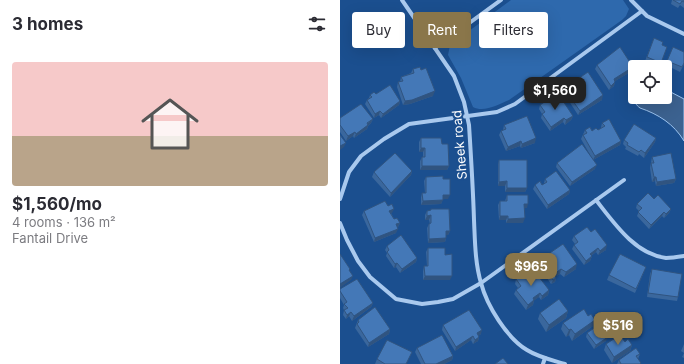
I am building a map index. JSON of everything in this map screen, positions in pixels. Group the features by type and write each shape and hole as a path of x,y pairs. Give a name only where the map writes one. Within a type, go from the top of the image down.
{"street":[{"name":"Sheek road","path":"402,0 413,16"},
{"path":"471,22 501,0"},
{"path":"631,0 648,16 684,34"},
{"path":"340,199 349,172 361,156 384,139 410,124 497,112 515,104 642,12"},
{"name":"Sheek road","path":"435,48 454,76 464,102 470,125 477,264 484,293 492,309 507,332 517,342 528,351 564,364"},
{"path":"340,222 347,240 370,278 396,299 422,304 438,302 452,299 481,283 624,180"},
{"path":"596,200 614,223 639,247 653,255 667,258 684,256"},
{"path":"543,364 545,358"}],"shaded area":[{"path":"511,0 623,0 629,9 626,16 622,20 509,100 491,107 477,109 473,107 461,78 448,55 449,48 471,48 471,30 479,24 479,48 548,48 548,12 495,12"},
{"path":"672,93 684,99 684,141 665,120 636,105 672,104"}],"building":[{"path":"673,0 684,0 684,2 682,1 680,4"},
{"path":"654,38 663,42 662,45 667,47 662,60 654,60 647,57"},
{"path":"620,47 628,60 628,70 614,79 615,82 611,86 597,65"},
{"path":"673,47 684,52 684,63 682,67 672,63 672,60 667,60"},
{"path":"420,67 421,70 426,68 435,91 412,100 405,101 398,82 403,81 401,77 414,73 413,69"},
{"path":"588,72 603,95 580,111 568,94 573,90 569,85"},
{"path":"390,85 400,101 383,114 380,111 375,114 367,100 372,97 370,95 374,92 376,94"},
{"path":"552,97 556,102 561,98 573,116 566,120 564,118 551,127 542,114 545,112 540,105"},
{"path":"361,104 373,119 356,134 355,132 348,136 340,125 340,118"},
{"path":"527,116 536,138 522,144 521,141 508,147 501,131 506,129 504,125"},
{"path":"609,119 621,141 595,156 583,135 587,133 585,130 590,127 592,131 596,128 598,130 605,126 602,123"},
{"path":"634,124 656,138 645,153 641,150 639,152 627,145 628,143 624,140"},
{"path":"340,135 346,143 340,146"},
{"path":"421,138 441,138 442,144 448,144 449,166 422,166 422,157 425,157 425,148 421,148"},
{"path":"582,144 597,165 572,182 557,163"},
{"path":"395,153 412,171 391,193 374,172"},
{"path":"671,153 676,179 657,182 656,177 654,177 651,163 654,163 652,157"},
{"path":"499,160 527,160 527,188 507,188 507,181 499,182"},
{"path":"556,171 570,190 548,205 535,185 540,181 542,185 547,182 545,179"},
{"path":"443,176 443,179 450,179 450,195 443,195 443,200 423,201 422,193 426,193 426,177"},
{"path":"648,193 654,199 658,195 671,209 666,214 664,212 651,225 638,212 642,208 637,204"},
{"path":"507,195 528,195 528,204 524,204 525,218 508,219 508,216 500,216 500,201 507,201"},
{"path":"385,201 388,206 392,204 394,209 389,211 394,219 397,218 400,223 396,224 398,229 375,238 364,211"},
{"path":"431,209 449,209 450,231 446,231 446,238 429,239 429,224 431,223 431,215 427,216 427,211"},
{"path":"587,227 591,232 595,229 607,245 600,251 598,248 590,254 592,256 586,261 574,245 578,242 574,236"},
{"path":"401,235 417,258 402,269 397,263 395,264 387,252 389,250 387,246"},
{"path":"563,244 577,264 566,272 561,269 554,274 556,278 553,280 542,265 547,262 544,257"},
{"path":"428,248 445,248 445,255 452,254 452,276 425,276 424,266 428,266"},
{"path":"340,254 353,276 340,284"},
{"path":"620,254 646,267 636,289 609,275"},
{"path":"652,269 682,274 678,297 648,293"},
{"path":"528,270 532,276 536,273 549,290 542,296 540,293 533,298 534,300 528,305 516,290 521,286 516,279"},
{"path":"357,279 373,303 354,316 351,312 347,315 344,310 348,308 344,304 347,302 340,289"},
{"path":"559,299 568,311 549,325 540,313"},
{"path":"375,307 390,329 369,343 357,324 359,322 358,320"},
{"path":"584,309 588,316 591,314 595,320 575,334 563,323"},
{"path":"469,310 482,330 477,333 479,337 475,340 473,336 456,347 443,325"},
{"path":"600,324 608,337 596,345 587,333"},
{"path":"442,335 453,356 436,364 425,364 417,348"},
{"path":"620,335 625,342 628,339 632,345 614,357 606,344"},
{"path":"387,340 412,352 406,364 385,364 377,359"},
{"path":"636,348 640,354 636,356 641,363 621,364 619,360"},
{"path":"503,358 508,364 495,364"}]}
